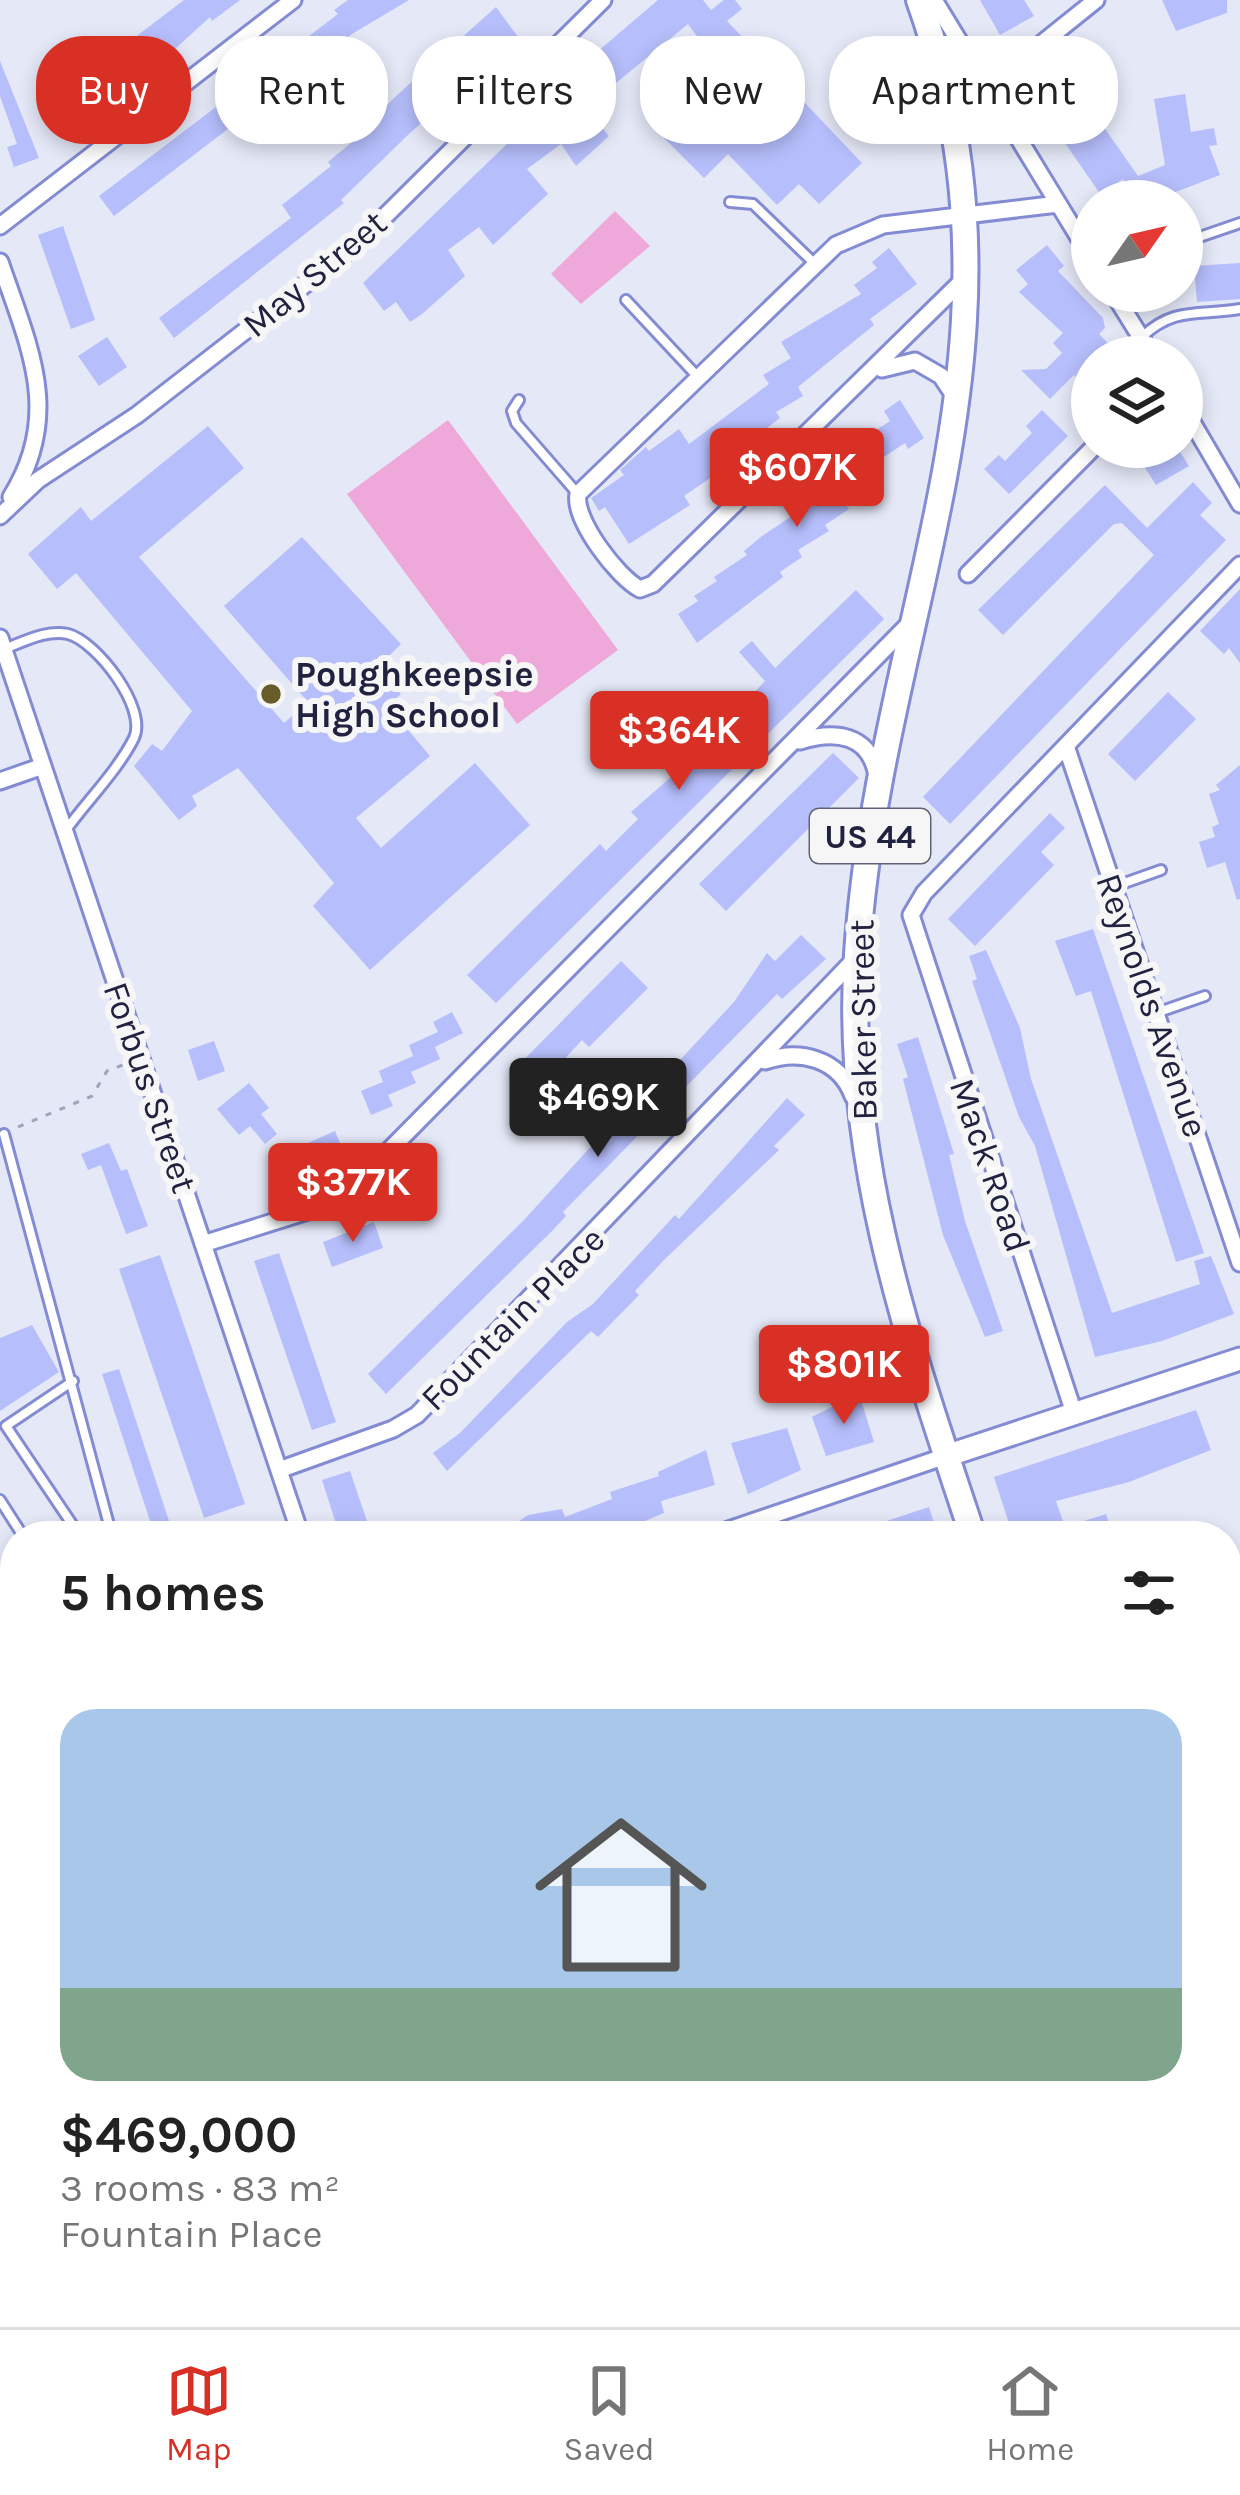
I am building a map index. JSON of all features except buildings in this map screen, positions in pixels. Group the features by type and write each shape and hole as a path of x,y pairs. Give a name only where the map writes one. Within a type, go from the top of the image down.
{"highway":[{"name":"Baker Street","path":"919,0 951,111 966,214 968,274 958,412 877,796 856,957 861,1120 890,1279 968,1521"}],"main road":[{"path":"946,1456 1240,1359"}],"street":[{"path":"0,226 293,0"},
{"name":"May Street","path":"0,516 38,480 137,415 357,244 603,0"},
{"path":"934,0 956,36"},
{"path":"1051,36 1096,0"},
{"path":"1022,144 1071,225"},
{"path":"968,274 866,381 646,588 627,580 579,512 582,488 816,265 857,233 1058,204"},
{"path":"0,262 34,368 39,434 28,470 0,516"},
{"path":"866,381 893,363 915,361 948,384 958,412"},
{"path":"1203,440 1240,503"},
{"path":"968,574 1073,468"},
{"path":"1066,746 1240,565"},
{"path":"203,1244 314,1209 352,1188 797,742 916,616"},
{"name":"Forbus Street","path":"2,644 296,1521"},
{"path":"797,742 823,734 849,736 868,750 876,769 877,796"},
{"name":"Reynolds Avenue","path":"1066,746 1240,1263"},
{"name":"Mack Road","path":"1066,746 924,893 911,916 1074,1413"},
{"path":"0,781 43,766"},
{"name":"Fountain Place","path":"279,1470 393,1430 418,1415 762,1062 856,957"},
{"path":"762,1062 784,1054 832,1066 849,1085 861,1120"},
{"path":"755,1521 946,1456"}],"lane":[{"path":"730,202 753,205 816,265"},
{"path":"1203,236 1240,223"},
{"path":"626,300 697,376"},
{"path":"1144,336 1180,312 1240,309"},
{"path":"519,400 512,411 516,423 582,488"},
{"path":"2,644 62,632 80,639 131,697 139,715 134,736 65,831"},
{"path":"1113,887 1161,870"},
{"path":"1156,1013 1205,996"},
{"path":"4,1134 108,1521"},
{"path":"69,1521 3,1428 73,1381"}],"path":[{"path":"4,1134 92,1096 94,1084 107,1071 142,1060"}],"shaded area":[{"path":"615,211 650,246 581,304 551,274"},
{"path":"448,420 618,650 517,724 347,494"}],"place":[{"name":"Poughkeepsie High School","path":"271,694"}]}
